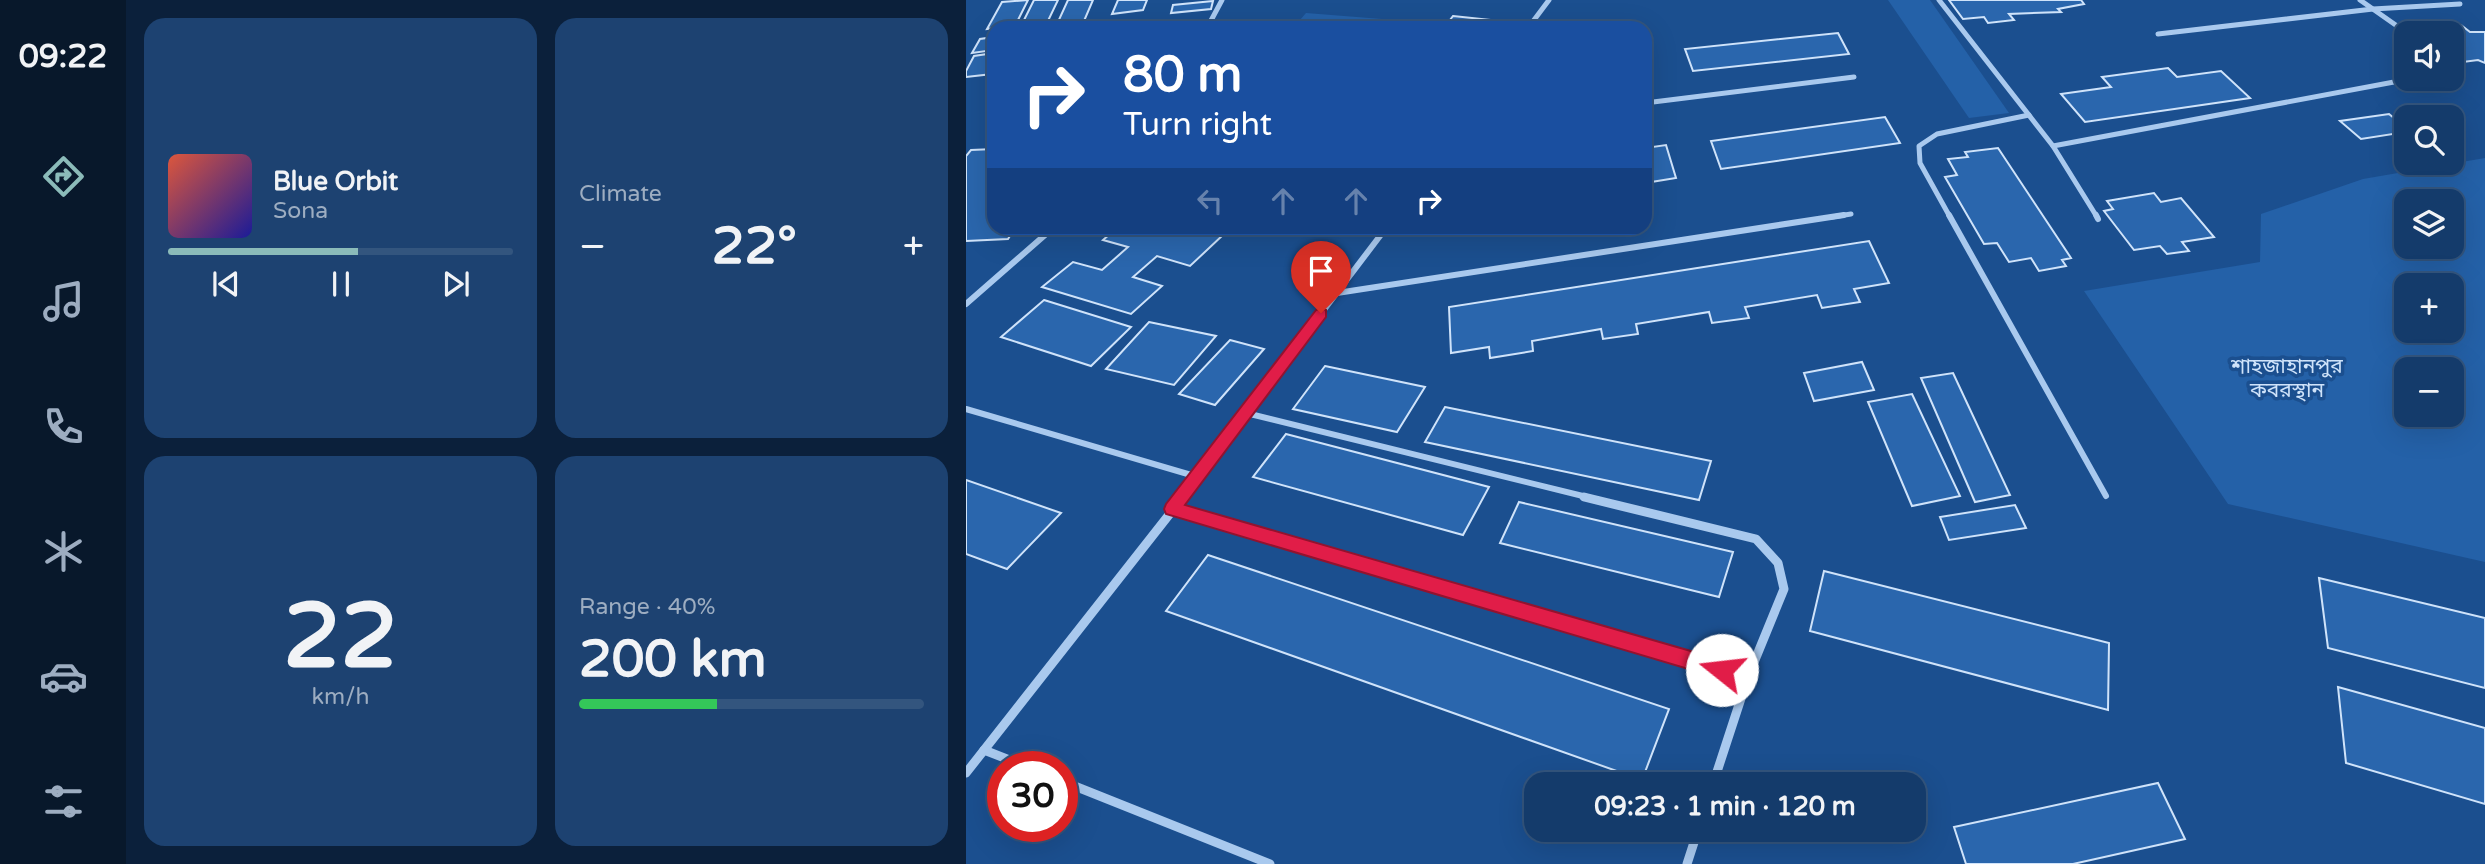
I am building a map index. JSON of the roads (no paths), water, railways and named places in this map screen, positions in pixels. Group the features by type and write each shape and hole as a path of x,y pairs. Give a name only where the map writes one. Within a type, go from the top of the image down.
{"street":[{"path":"1211,21 1222,0"},
{"path":"1533,21 1549,0"},
{"path":"1939,0 2053,146 2098,219"},
{"path":"2360,0 2394,24"},
{"path":"2158,34 2373,9 2460,4"},
{"path":"1652,102 1854,77"},
{"path":"2053,146 2394,82"},
{"path":"2029,115 1937,134 1919,146 1920,163 2106,496"},
{"path":"1336,293 1851,214"},
{"path":"966,304 1046,235"},
{"path":"966,773 1198,477 1381,235"},
{"path":"966,409 1198,477"},
{"path":"1246,413 1756,539 1779,563 1784,589 1748,677 1717,772"},
{"path":"1172,509 1748,677"},
{"path":"1078,787 1270,864"},
{"path":"1686,864 1694,842"}],"park label":[{"name":"শাহজাহানপুর কবরস্থান","path":"2287,378"}]}
